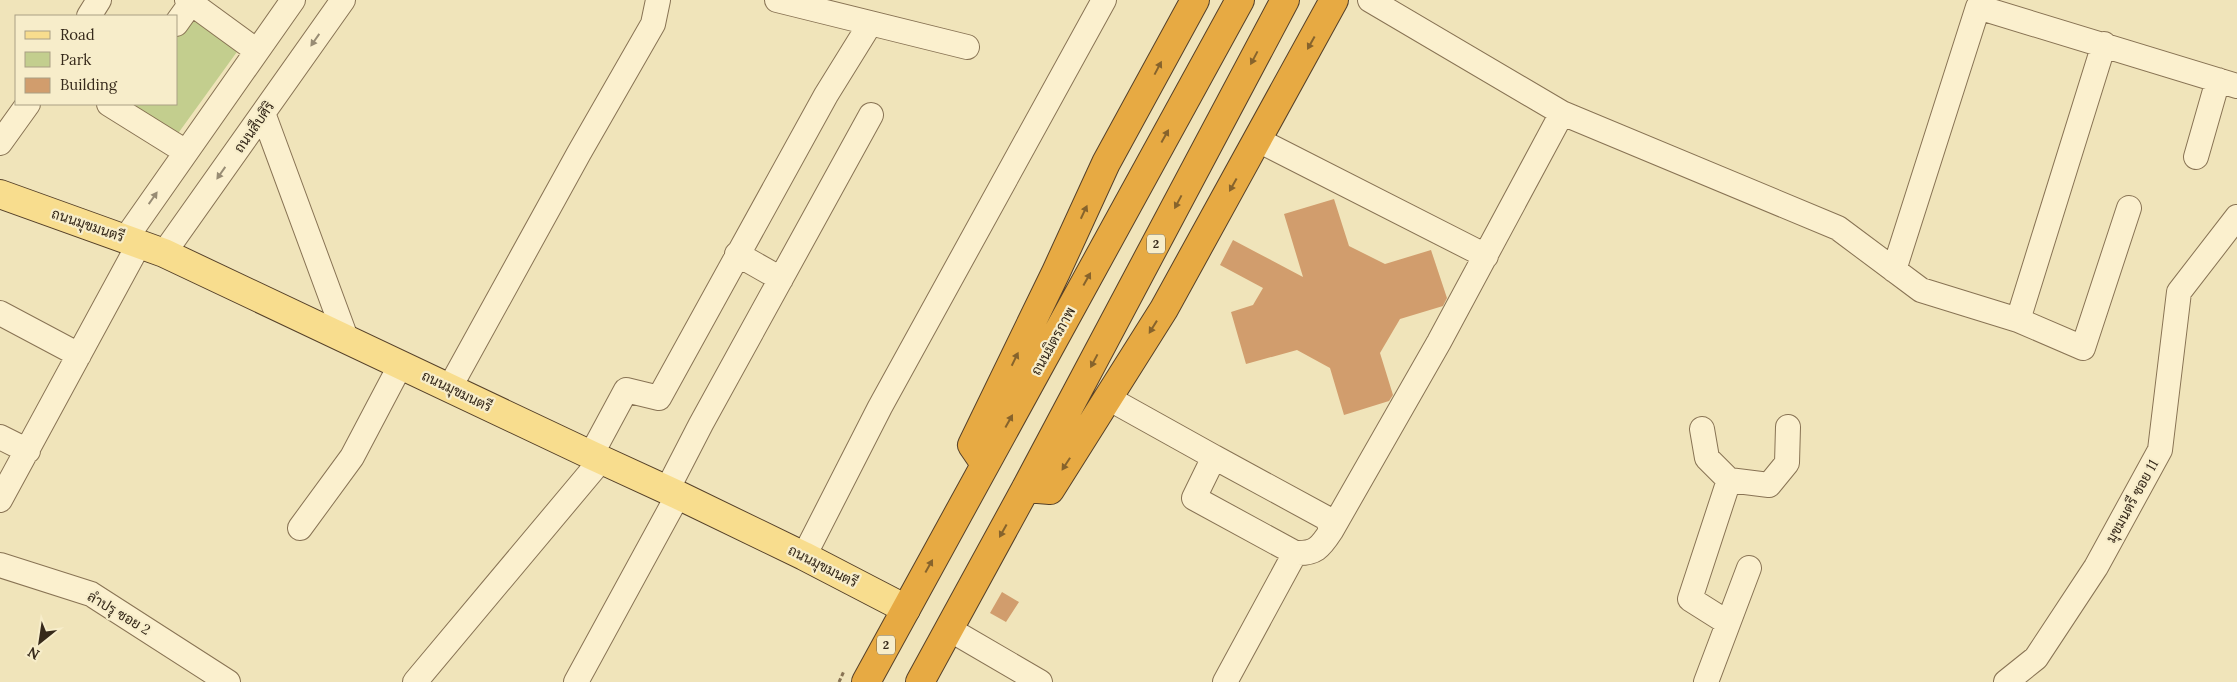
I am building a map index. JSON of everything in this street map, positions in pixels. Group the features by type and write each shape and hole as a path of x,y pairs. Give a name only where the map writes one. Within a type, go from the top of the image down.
{"highway":[{"path":"985,464 972,445 1056,272 1106,163 1195,0"},
{"name":"ถนนมิตรภาพ","path":"855,676 906,609 1240,0"},
{"name":"2","path":"920,682 1026,488 1285,0"},
{"path":"1026,488 1050,490 1164,309 1334,0"}],"main road":[{"name":"ถนนมุขมนตรี","path":"0,194 164,253 450,387 596,458 673,492 804,556 906,609"}],"street":[{"path":"90,15 99,0"},
{"path":"0,500 79,355 132,241 186,152 293,0"},
{"name":"ถนนสืบศิริ","path":"164,253 343,0"},
{"path":"450,387 579,153 653,24 658,0"},
{"path":"777,0 968,47"},
{"path":"804,556 880,407 1104,0"},
{"path":"1370,0 1562,113 1838,228 1921,290 2018,320 2083,348 2129,208"},
{"path":"178,20 189,1 257,51"},
{"path":"1894,270 1978,7 2228,83 2196,157"},
{"path":"415,682 596,458 626,390 659,398 826,95 870,24"},
{"path":"2018,320 2104,44"},
{"path":"0,142 27,105"},
{"path":"117,106 186,152"},
{"path":"263,113 346,338"},
{"path":"1214,457 1194,498 1295,553 1309,554 1322,544 1439,342 1562,113"},
{"path":"576,682 673,492 701,424 871,115"},
{"path":"1258,140 1486,256"},
{"name":"มุขมนตรี ซอย 11","path":"2006,682 2036,658 2096,567 2160,450 2179,292 2237,216"},
{"path":"737,254 781,279"},
{"path":"0,313 79,355"},
{"path":"300,528 352,457 401,364"},
{"path":"1108,398 1328,519 1331,531"},
{"path":"1702,429 1708,458 1729,480 1769,485 1787,464 1788,427"},
{"path":"0,437 28,451"},
{"path":"1728,623 1690,598 1729,480"},
{"path":"1225,682 1295,553"},
{"name":"ลำปรุ ซอย 2","path":"0,565 91,594 228,682"},
{"path":"1706,682 1749,568"},
{"path":"949,628 1040,682"}],"path":[{"path":"839,682 855,676"}],"green space":[{"path":"186,10 239,49 174,139 131,105 178,105 178,21"}],"building":[{"path":"1334,199 1349,246 1385,264 1431,250 1447,298 1443,306 1400,319 1380,353 1393,395 1389,401 1344,415 1330,368 1297,350 1246,364 1231,312 1253,305 1263,288 1220,265 1233,240 1303,277 1284,214"},
{"path":"1002,592 1019,602 1006,622 990,613"}]}
